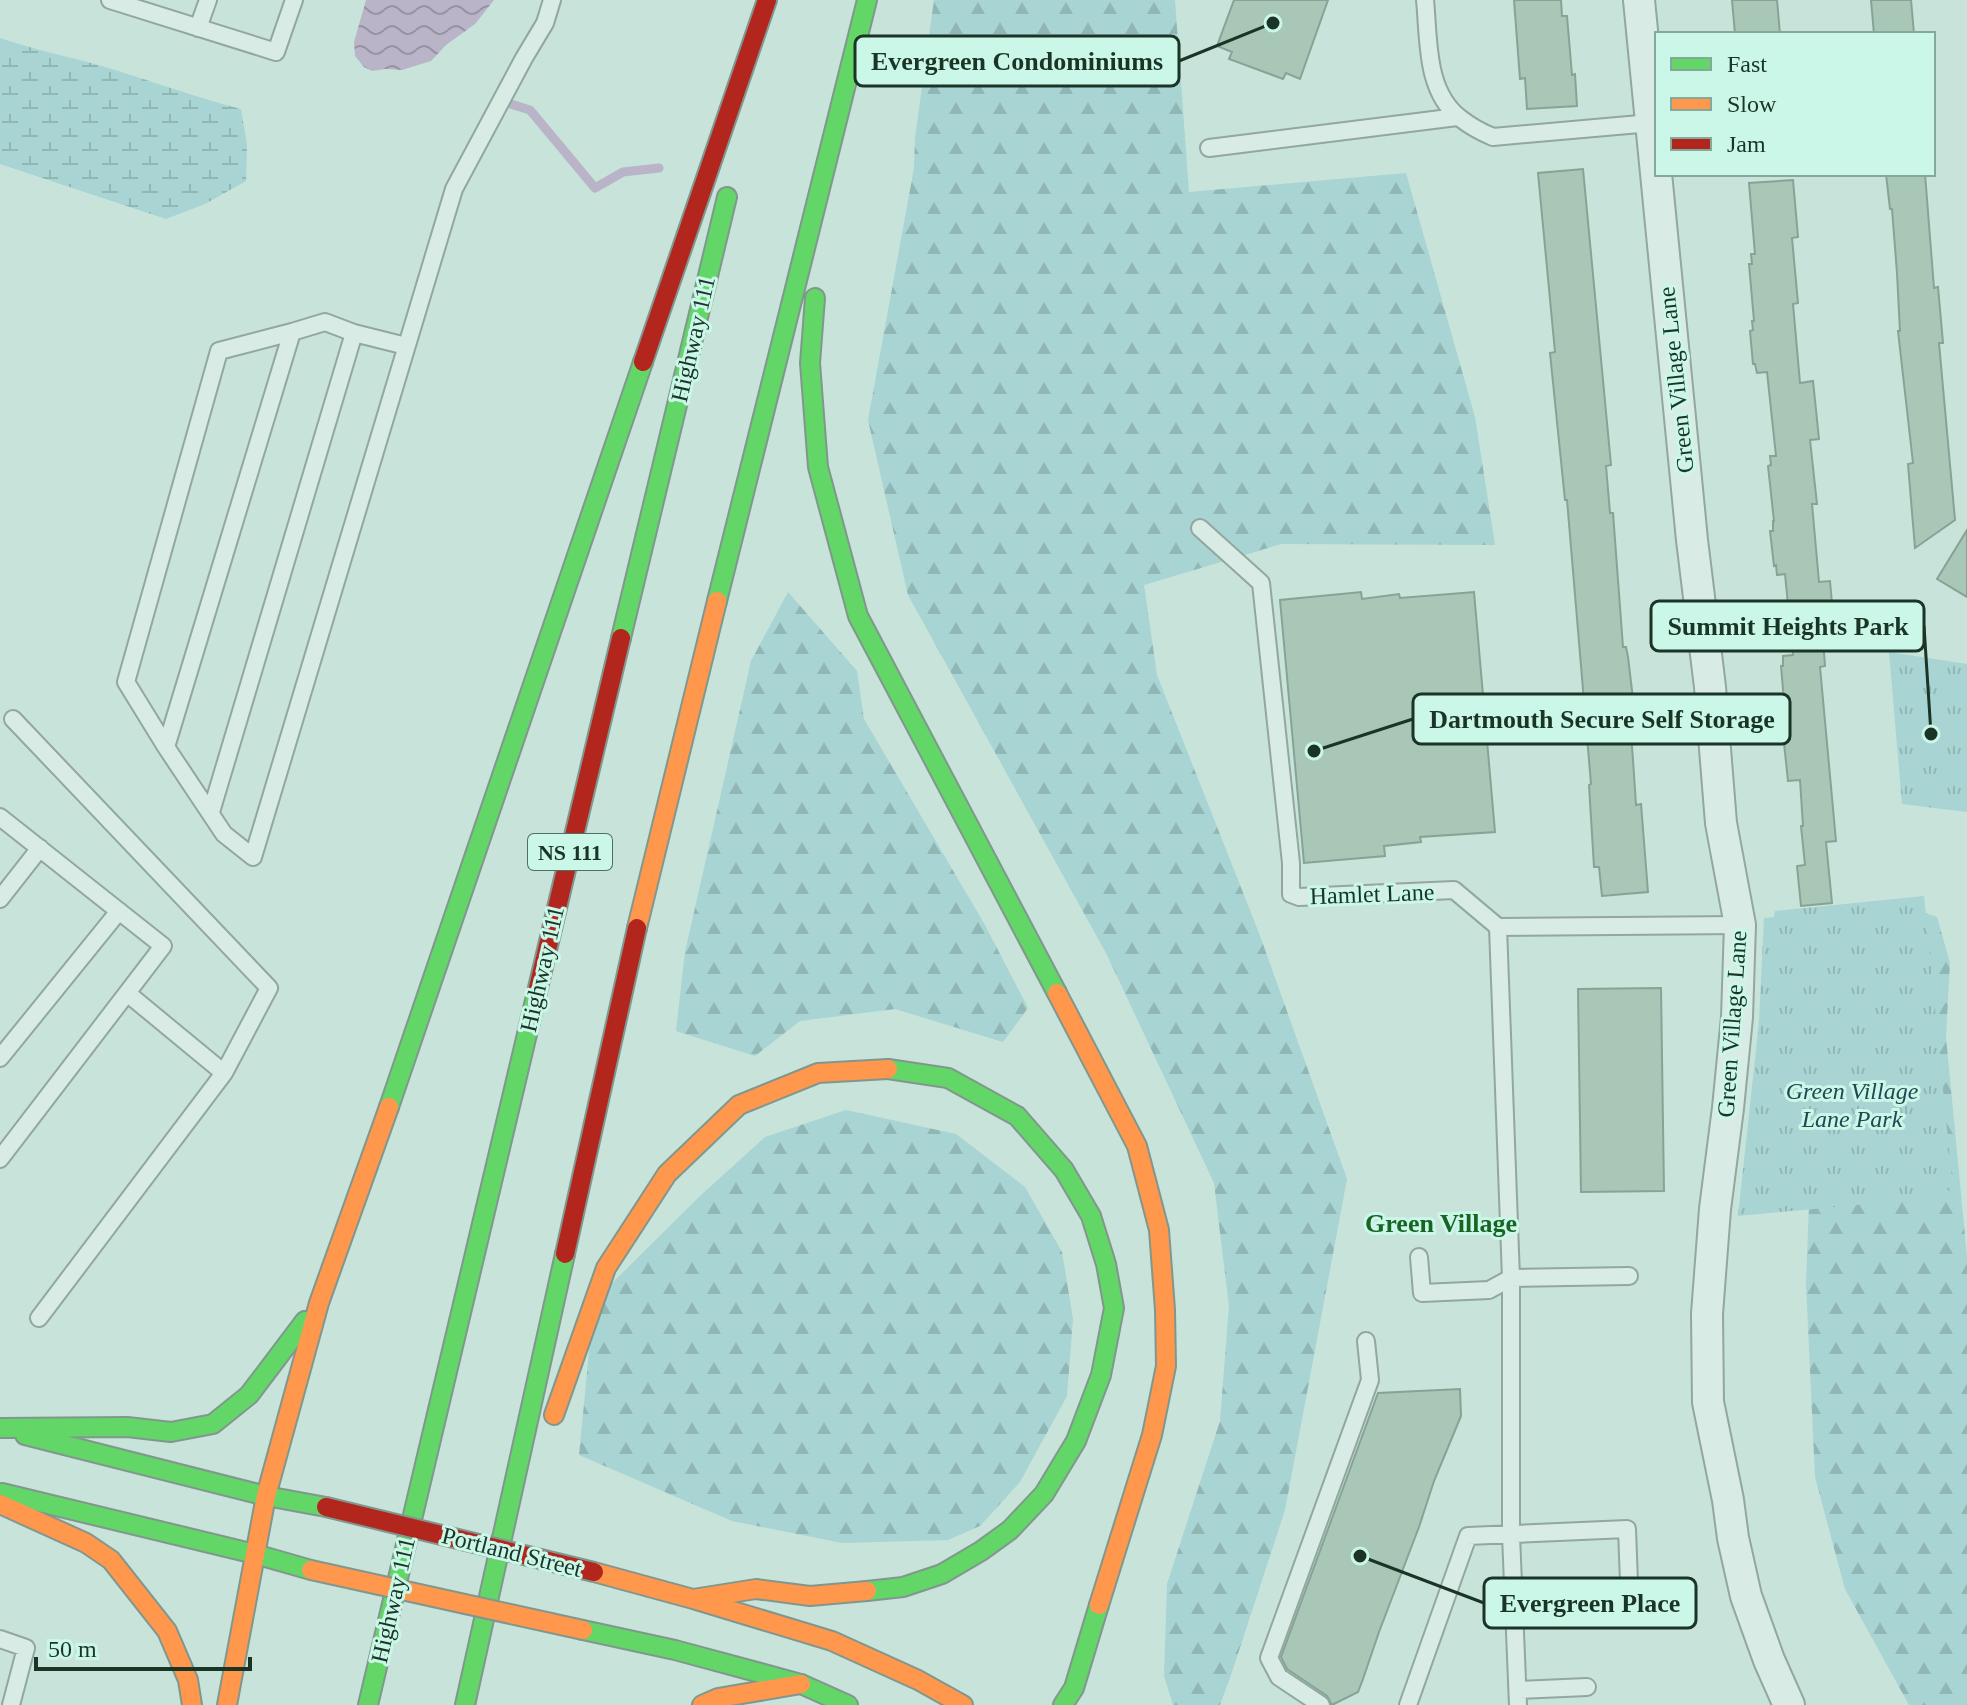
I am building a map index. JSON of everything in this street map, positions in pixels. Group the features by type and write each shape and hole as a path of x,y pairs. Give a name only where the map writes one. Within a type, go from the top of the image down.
{"main road":[{"path":"227,1705 266,1496 319,1303 767,0"},
{"path":"748,108 774,0"},
{"path":"465,1705 643,899 867,0"},
{"path":"826,169 810,363 818,467 858,616 1137,1146 1159,1230 1166,1366 1152,1435 1074,1688 1063,1705"},
{"name":"Highway 111","path":"368,1705 730,185"},
{"path":"548,1432 606,1268 667,1174 739,1105 818,1073 883,1068 948,1078 1017,1116 1064,1170 1091,1216 1106,1264 1114,1308 1101,1375 1076,1441 1044,1494 1010,1530 981,1551 942,1574 903,1587 810,1596 756,1589 693,1599"},
{"path":"0,1428 127,1427 171,1432 213,1424 249,1395 319,1303"},
{"name":"Portland Street","path":"0,1428 266,1496 326,1507 594,1572 693,1599 832,1641 918,1680 963,1705"},
{"path":"492,1591 538,1460"},
{"path":"0,1492 311,1570 675,1650 801,1684 848,1705"},
{"path":"0,1504 86,1543 111,1560 167,1631 188,1680 192,1705"},
{"path":"702,1705 718,1698 801,1684"}],"street":[{"name":"Green Village Lane","path":"1639,0 1655,164"},
{"name":"Green Village Lane","path":"1656,176 1692,540 1710,687 1721,823 1740,925 1737,1017 1715,1209 1707,1314 1708,1402 1746,1596 1789,1705"}],"lane":[{"path":"110,0 276,52 294,0"},
{"path":"198,28 208,0"},
{"path":"406,346 325,322 219,351 126,682 224,834 253,857 454,189 545,23 552,0"},
{"path":"1425,0 1431,70 1440,94 1457,117 1493,137 1651,123"},
{"path":"1209,148 1457,117"},
{"path":"166,747 292,332"},
{"path":"211,812 354,333"},
{"name":"Hamlet Lane","path":"1200,528 1261,583 1291,863 1291,894 1299,897 1454,890 1498,927"},
{"path":"13,719 269,988 224,1073 39,1318"},
{"path":"0,817 163,946 0,1159"},
{"path":"0,899 40,848"},
{"path":"0,1058 119,911"},
{"path":"1587,1687 1518,1697 1511,1535 1511,1278 1498,927 1740,925"},
{"path":"127,993 224,1073"},
{"path":"1419,1257 1422,1293 1489,1290 1511,1278 1629,1276"},
{"path":"1321,1705 1279,1677 1269,1658 1370,1380 1366,1341"},
{"path":"1408,1705 1468,1536 1627,1529 1630,1609 1514,1616"},
{"path":"0,1639 26,1648 11,1705"}],"green space":[{"path":"934,0 1175,0 1189,192 1406,173 1475,417 1495,545 1281,544 1144,585 1157,675 1259,933 1347,1179 1285,1510 1220,1705 1173,1705 1164,1676 1167,1584 1220,1421 1229,1306 1214,1183 1107,955 908,595 868,420 914,168 915,138"},
{"path":"0,38 241,109 247,145 246,181 205,204 166,219 0,164"},
{"path":"788,592 857,671 864,719 985,925 1028,1008 1003,1042 895,1009 800,1021 755,1056 676,1031 685,952 751,661"},
{"path":"1889,652 1967,664 1967,812 1902,804"},
{"name":"Green Village Lane Park","path":"1924,896 1953,1190 1941,1191 1942,1197 1738,1216 1759,1022 1764,918 1774,917 1775,911"},
{"path":"1913,909 1937,917 1950,963 1946,1037 1967,1257 1967,1705 1909,1705 1845,1589 1815,1477 1806,1284 1810,1177"},
{"path":"846,1110 956,1134 1025,1187 1062,1252 1073,1319 1067,1396 1020,1482 980,1526 948,1540 842,1543 732,1521 579,1455 594,1301 765,1137"}],"water":[{"path":"366,0 494,0 475,24 446,45 431,61 402,70 372,71 355,56 354,42"}],"building":[{"path":"1234,0 1328,0 1300,79 1286,73 1283,79 1229,59 1232,52 1217,46"},
{"path":"1514,0 1561,0 1562,16 1567,16 1577,106 1527,109 1525,78 1520,79"},
{"path":"1732,0 1777,0 1780,32 1735,32"},
{"path":"1871,0 1911,0 1914,32 1874,32"},
{"path":"1583,169 1611,465 1606,466 1610,513 1613,513 1623,647 1626,647 1628,657 1636,724 1633,724 1634,734 1631,734 1636,805 1641,804 1648,892 1602,896 1599,867 1594,867 1591,784 1567,500 1550,353 1555,352 1538,173"},
{"path":"1886,176 1925,176 1934,288 1938,287 1943,343 1939,343 1955,520 1915,548 1908,464 1913,463 1898,331 1897,273"},
{"path":"1793,180 1798,237 1792,238 1798,303 1793,304 1800,383 1813,381 1819,439 1810,440 1817,504 1812,504 1819,582 1830,581 1835,638 1823,639 1825,666 1820,667 1836,841 1826,842 1832,903 1801,906 1797,866 1805,865 1800,780 1788,781 1782,724 1786,724 1781,666 1783,656 1793,655 1785,574 1777,575 1770,531 1773,531 1774,521 1768,466 1771,465 1770,456 1776,456 1767,372 1757,373 1753,364 1750,331 1753,330 1754,321 1749,264 1752,264 1751,254 1755,254 1749,183"},
{"path":"1967,530 1967,597 1937,579"},
{"path":"1361,592 1362,599 1399,594 1400,598 1474,592 1495,832 1420,837 1421,842 1384,846 1385,856 1304,863 1280,600"},
{"path":"1661,988 1664,1191 1581,1192 1578,989"},
{"path":"1460,1389 1461,1416 1434,1481 1358,1692 1332,1705 1327,1696 1287,1669 1281,1657 1378,1393"}],"waterway":[{"path":"501,101 530,110 595,188 623,172 659,168"}],"traffic: fast":[{"path":"717,601 867,0"},
{"path":"621,638 727,197"},
{"path":"815,298 810,363 818,467 858,616 1057,993"},
{"path":"389,1107 643,362"},
{"path":"368,1705 537,992"},
{"path":"867,1591 903,1587 942,1574 1010,1530 1044,1494 1076,1441 1101,1375 1114,1308 1106,1264 1091,1216 1064,1170 1017,1116 948,1078 888,1069"},
{"path":"465,1705 565,1254"},
{"path":"0,1428 127,1427 171,1432 213,1424 249,1395 305,1321"},
{"path":"25,1435 266,1496 326,1507"},
{"path":"2,1493 311,1570"},
{"path":"1063,1705 1074,1688 1099,1605"},
{"path":"583,1630 675,1650 801,1684 848,1705"}],"traffic: slow":[{"path":"637,928 717,601"},
{"path":"1057,993 1137,1146 1159,1230 1165,1310 1166,1366 1152,1435 1099,1605"},
{"path":"554,1415 606,1268 667,1174 739,1105 818,1073 888,1069"},
{"path":"227,1705 266,1496 319,1303 389,1107"},
{"path":"0,1504 86,1543 111,1560 167,1631 188,1680 192,1705"},
{"path":"311,1570 583,1630"},
{"path":"594,1572 832,1641 918,1680 963,1705"},
{"path":"693,1599 756,1589 810,1596 867,1591"},
{"path":"702,1705 718,1698 801,1684"}],"traffic: jam":[{"path":"643,362 767,0"},
{"path":"537,992 621,638"},
{"path":"565,1254 637,928"},
{"path":"326,1507 594,1572"}],"place":[{"name":"Evergreen Condominiums","path":"1273,23"},
{"name":"Summit Heights Park","path":"1931,734"},
{"name":"Dartmouth Secure Self Storage","path":"1314,751"},
{"name":"Evergreen Place","path":"1360,1556"}],"district":[{"name":"Green Village","path":"1441,1223"}]}
